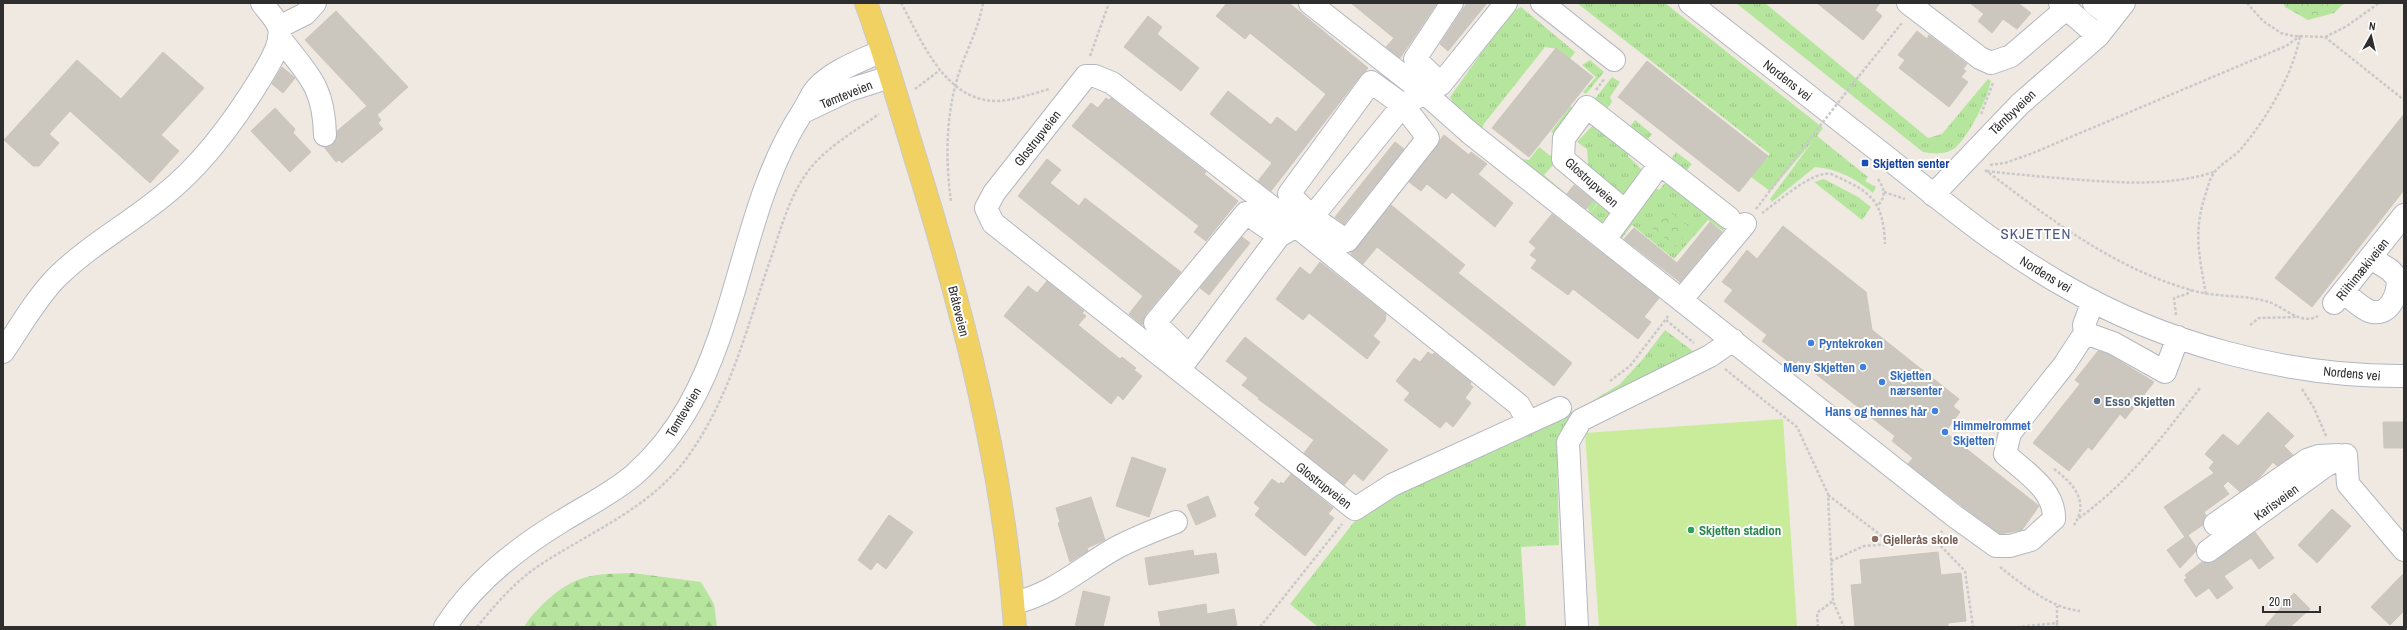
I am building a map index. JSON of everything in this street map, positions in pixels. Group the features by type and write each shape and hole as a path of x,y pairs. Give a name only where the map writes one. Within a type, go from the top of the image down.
{"main road":[{"name":"Bråteveien","path":"866,3 938,232 977,384 1000,497 1015,627"}],"street":[{"path":"262,3 279,32 316,85 325,111 325,135"},
{"path":"3,352 38,300 55,280 80,257 125,226 166,194 190,171 246,102 268,65 279,32 305,14 315,3"},
{"path":"1310,3 1433,89"},
{"path":"1452,3 1415,59 1433,89 1470,133 1682,299 1953,515 1996,546 2010,546 2031,540 2054,519 2054,508 2046,492 2005,454 2010,433 2064,365 2085,333 2084,325 2093,301"},
{"path":"1295,226 1289,194 1371,82 1403,105 1428,138 1347,240 1295,226 1246,212 1155,323 1184,363 1295,226 1403,105 1433,89 1506,3"},
{"path":"1542,3 1612,66"},
{"name":"Nordens vei","path":"1690,3 1933,195 2020,259 2093,301 2178,337 2232,353 2296,367 2343,374 2404,376"},
{"path":"2094,3 2118,11"},
{"path":"1913,5 1986,62 1996,63 2011,56 2063,6 2098,36"},
{"name":"Tårnbyveien","path":"1933,195 2020,104 2098,36 2118,11"},
{"name":"Tømteveien","path":"445,627 466,598 503,562 540,534 633,475 656,453 677,425 697,390 710,358 772,167 786,138 803,112 816,88 831,76 882,51"},
{"name":"Tømteveien","path":"803,112 849,90 890,76"},
{"path":"1083,79 1095,76 1112,83 1295,226 1519,406 1528,422"},
{"name":"Glostrupveien","path":"1083,79 994,193 986,208 993,223 1184,363 1356,509 1392,485 1560,408"},
{"name":"Glostrupveien","path":"1625,212 1563,159 1564,138 1588,107 1660,164 1737,221"},
{"name":"Glostrupveien","path":"1605,239 1660,164"},
{"name":"Riihimækiveien","path":"2339,298 2404,215"},
{"path":"1682,299 1737,221"},
{"path":"2339,298 2370,311 2384,310 2392,302 2398,289 2398,279 2390,270 2371,258"},
{"path":"2085,333 2113,343 2165,372 2178,337"},
{"path":"1577,627 1568,442 1582,420 1710,356 1733,340"},
{"path":"2346,455 2348,484 2404,550"},
{"name":"Karisveien","path":"2215,524 2307,460 2319,456 2346,455"},
{"name":"Karisveien","path":"2208,551 2325,466 2346,455"},
{"path":"1013,603 1034,597 1066,580 1114,550 1176,522"}],"path":[{"path":"901,3 940,70 956,86 982,99 996,101 1012,99 1083,79 1109,3"},
{"path":"956,86 975,34 983,3"},
{"path":"2247,3 2263,21 2281,33 2300,36 2325,37 2347,26 2379,3"},
{"path":"1737,221 1798,154 1913,5"},
{"path":"1984,166 2005,163 2033,153 2286,46 2300,36"},
{"path":"1986,171 2058,178 2156,183 2181,181 2214,172 2228,162 2251,136 2284,80 2298,49 2300,36"},
{"path":"2325,37 2404,100"},
{"path":"1980,116 1989,95 1996,63"},
{"path":"1592,96 1612,66"},
{"path":"912,91 940,70"},
{"path":"1980,166 2092,246 2131,268 2206,294 2269,302 2298,317"},
{"path":"2206,294 2198,256 2197,233 2202,203 2214,172"},
{"path":"1737,221 1814,175 1825,173 1857,187 1878,205 1884,221 1885,244"},
{"path":"1878,179 1884,192 1882,201 1878,205"},
{"path":"2178,337 2174,298 2187,294 2191,290"},
{"path":"2250,325 2259,318 2314,318 2339,298"},
{"path":"1608,383 1630,366 1682,299"},
{"path":"1666,320 1797,427 1828,494 1833,601 1844,627"},
{"path":"2301,384 2305,396 2314,408 2325,435 2346,455"},
{"path":"2079,518 2105,499 2128,477 2200,388"},
{"path":"1828,494 1891,543"},
{"path":"1260,627 1356,509"},
{"path":"1830,561 1864,546 1936,541 1965,571 1973,627"},
{"path":"1998,565 2057,606 2080,611"},
{"path":"1818,627 1817,613 1833,601"},
{"path":"2057,606 2057,627"},
{"path":"2017,627 2057,623"}],"green space":[{"path":"1577,3 1665,3 1823,128 1817,136 1868,177 1865,181 1876,187 1873,193 1846,175 1815,167 1772,202 1770,199 1812,142 1770,191 1751,177 1770,154"},
{"path":"1736,3 1765,3 1928,138 1942,134 1988,79 1991,81 1989,88 1982,106 1967,134 1956,147 1945,153 1923,152"},
{"path":"2283,3 2344,3 2334,13 2308,20 2285,7"},
{"path":"1521,7 1575,52 1570,59 1558,49 1545,47 1483,125 1483,129 1522,159 1529,160 1539,147 1557,161 1544,175 1585,210 1591,212 1601,200 1613,213 1604,227 1462,113 1464,110 1462,109 1458,111 1450,97 1510,13"},
{"path":"1590,60 1604,72 1586,94 1583,92 1596,77 1582,65"},
{"path":"1612,77 1620,82 1610,97 1612,102 1607,109 1594,100"},
{"path":"1570,106 1575,110 1556,135 1551,132"},
{"path":"1635,120 1652,134 1646,142 1629,128"},
{"path":"1594,124 1627,150 1628,156 1641,169 1642,181 1625,203 1589,176 1587,149 1577,142"},
{"path":"1676,152 1692,164 1686,171 1671,159"},
{"path":"1577,179 1601,198 1591,212 1587,208 1594,199 1574,183"},
{"path":"1824,179 1858,197 1871,207 1862,220 1814,182"},
{"path":"1666,182 1724,227 1723,231 1708,220 1674,259 1632,225 1619,242 1620,233 1654,187 1659,190"},
{"path":"1667,210 1690,228 1676,247 1652,228"},
{"path":"1665,330 1698,355 1563,433 1557,452 1559,545 1521,547 1526,627 1318,627 1290,604 1354,522 1402,489 1586,405 1620,384 1643,359"},
{"name":"Skjetten stadion","path":"1783,419 1797,627 1599,627 1585,433"},
{"path":"633,573 701,582 714,604 717,627 524,627 531,617 555,593 575,581 595,575"}],"building":[{"path":"1227,3 1289,3 1368,68 1271,191 1258,181 1272,163 1210,114 1228,91 1271,125 1277,117 1296,132 1326,94 1250,33 1245,39 1216,16"},
{"path":"1351,3 1437,3 1400,58 1386,47 1394,38"},
{"path":"1467,3 1487,3 1448,51 1440,44"},
{"path":"1817,3 1880,3 1875,10 1882,16 1863,40"},
{"path":"1970,3 2018,3 2031,13 2017,29 2003,19 1992,33 1978,21 1984,14"},
{"path":"336,11 408,87 377,115 381,120 378,123 383,129 342,163 339,160 336,162 324,147 332,145 336,140 337,131 367,106 305,40"},
{"path":"1148,16 1162,27 1157,34 1199,68 1181,91 1124,47"},
{"path":"1917,31 1927,39 1929,35 1967,64 1963,69 1966,71 1961,77 1968,82 1949,107 1899,68 1905,60 1898,55"},
{"path":"1556,48 1593,77 1529,157 1492,128"},
{"path":"163,52 204,88 161,135 179,151 150,183 70,111 49,134 59,143 39,166 33,166 4,140 77,60 121,99"},
{"path":"1647,61 1768,156 1739,192 1618,97"},
{"path":"282,67 295,78 283,93 272,84"},
{"path":"1106,98 1109,100 1111,98 1206,172 1204,174 1238,201 1206,241 1194,232 1199,226 1072,126 1091,103 1098,108"},
{"path":"275,108 295,129 293,133 311,152 290,172 251,131"},
{"path":"2404,114 2404,190 2312,307 2275,278"},
{"path":"1444,135 1469,155 1471,152 1487,164 1478,174 1513,203 1495,227 1452,192 1446,199 1427,184 1421,191 1409,182"},
{"path":"1395,142 1404,149 1344,224 1335,217"},
{"path":"1047,159 1061,170 1050,183 1079,206 1085,198 1181,272 1145,315 1142,325 1129,314 1143,296 1018,196"},
{"path":"1574,185 1593,200 1586,209 1567,194"},
{"path":"1391,205 1465,265 1458,273 1572,363 1554,386 1377,247 1363,264 1351,254"},
{"path":"1552,214 1659,298 1644,317 1651,322 1638,339 1573,289 1568,295 1531,268 1537,260 1530,255 1536,248 1529,242"},
{"path":"1710,222 1722,232 1680,282 1624,239 1634,228 1677,263"},
{"name":"Skjetten nærsenter","path":"1783,226 1866,292 1872,330 1959,399 1953,406 1960,412 1945,432 2039,506 2022,530 2000,534 1966,509 1908,464 1913,458 1892,441 1895,436 1798,360 1794,366 1762,341 1767,335 1724,301 1733,290 1722,282 1747,250 1757,259"},
{"path":"1242,237 1250,243 1209,295 1200,288"},
{"path":"1320,262 1386,314 1385,321 1373,336 1380,342 1367,359 1309,313 1303,320 1276,299 1300,267 1310,275"},
{"path":"1047,281 1084,311 1082,313 1086,316 1078,325 1120,359 1122,357 1136,368 1134,370 1142,376 1123,400 1118,395 1111,404 1004,316 1028,286 1037,293"},
{"path":"1245,337 1388,450 1363,481 1354,473 1344,485 1304,453 1314,440 1258,399 1259,398 1242,385 1248,378 1226,361"},
{"path":"2098,351 2108,354 2154,382 2125,419 2120,414 2092,450 2088,447 2069,471 2033,443 2080,384 2075,380"},
{"path":"1428,352 1432,355 1434,353 1471,382 1470,384 1473,387 1465,398 1471,403 1453,427 1446,421 1440,428 1404,400 1410,393 1396,381 1414,358 1420,362"},
{"path":"2268,412 2294,436 2284,446 2293,455 2277,466 2273,462 2260,477 2240,492 2228,481 2223,486 2229,494 2204,512 2206,516 2203,525 2188,535 2196,547 2196,551 2180,568 2167,550 2185,537 2164,507 2214,473 2209,468 2214,462 2205,454 2223,434 2238,446"},
{"path":"2383,422 2404,422 2404,448 2384,448"},
{"path":"1132,457 1166,469 1149,517 1116,506"},
{"path":"1291,474 1333,508 1328,514 1334,518 1305,556 1255,515 1260,508 1254,503 1272,479 1279,484 1281,482 1283,484"},
{"path":"1208,496 1216,516 1196,525 1187,505"},
{"path":"1091,497 1105,540 1087,548 1088,551 1070,562 1058,523 1060,522 1056,508"},
{"path":"2332,509 2351,526 2317,563 2298,545"},
{"path":"889,515 913,532 886,569 877,562 871,570 858,560"},
{"path":"2255,532 2274,558 2259,569 2251,558 2224,576 2233,588 2217,599 2209,588 2196,597 2184,580 2187,578 2185,575 2202,562 2209,563 2215,561"},
{"path":"1193,550 1194,556 1216,553 1219,573 1149,585 1145,558"},
{"path":"1938,552 1941,575 1961,573 1966,621 1948,623 1948,627 1855,627 1851,585 1862,584 1860,560"},
{"path":"2404,573 2404,611 2390,625 2371,607"},
{"path":"1083,591 1110,597 1103,627 1075,627"},
{"path":"2294,593 2310,609 2290,627 2264,627"},
{"path":"1206,604 1207,614 1234,609 1237,627 1161,627 1158,612"}],"place":[{"name":"Skjetten senter","path":"1865,163"},
{"name":"Pyntekroken","path":"1811,343"},
{"name":"Meny Skjetten","path":"1863,367"},
{"name":"Skjetten nærsenter","path":"1882,382"},
{"name":"Esso Skjetten","path":"2097,401"},
{"name":"Hans og hennes hår","path":"1935,411"},
{"name":"Himmelrommet Skjetten","path":"1945,432"},
{"name":"Skjetten stadion","path":"1691,530"},
{"name":"Gjellerås skole","path":"1875,539"}],"district":[{"name":"SKJETTEN","path":"2036,234"}]}
